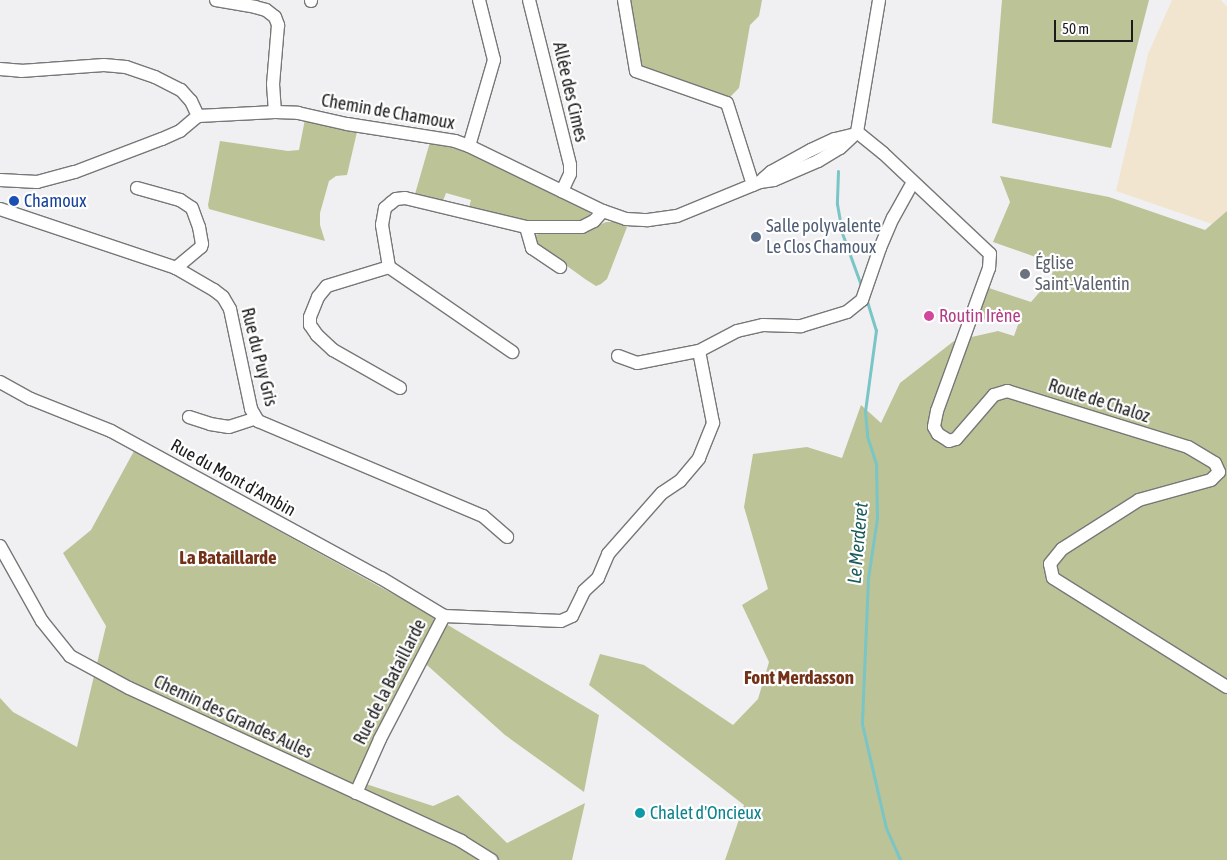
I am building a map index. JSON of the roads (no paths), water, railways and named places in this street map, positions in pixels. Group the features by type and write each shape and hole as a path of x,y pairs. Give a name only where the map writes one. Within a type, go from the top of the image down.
{"street":[{"path":"216,0 266,10 275,17 278,25 273,84 276,112"},
{"path":"468,146 494,60 479,0"},
{"name":"Allée des Cimes","path":"529,0 551,80 570,166 570,174 562,191"},
{"path":"624,0 636,71 727,102 756,184"},
{"path":"854,134 879,0"},
{"path":"0,69 21,71 104,65 126,67 155,77 181,90 191,101 198,116 180,131 75,172 37,182 0,180"},
{"name":"Chemin de Chamoux","path":"198,116 276,112 426,136 468,146 603,211 626,219 648,220 677,216 756,184 771,172 811,150 854,134"},
{"name":"Route de Chaloz","path":"854,134 883,153 990,254 989,268 937,410 934,427 938,434 949,441 956,439 994,395 1007,391 1188,447 1215,462 1220,472 1211,480 1138,500 1062,549 1050,564 1054,578 1227,686"},
{"path":"618,356 637,363 699,351 737,331 763,325 801,326 847,312 862,300 880,248 893,218 913,182"},
{"path":"137,188 180,200 192,208 199,227 201,248 176,268"},
{"path":"512,352 389,268 383,233 385,208 396,199 416,200 526,227 582,226 594,222 603,211"},
{"name":"Rue du Puy Gris","path":"0,209 176,268 214,290 228,303 251,409 256,418 265,424 483,516 507,537"},
{"path":"26,219 41,213"},
{"path":"526,227 532,248 560,267"},
{"path":"389,268 327,286 321,291 312,307 310,325 334,350 400,388"},
{"name":"Rue de la Bataillarde","path":"356,793 380,739 444,616 561,621 572,616 584,591 598,578 608,554 662,493 691,471 699,458 713,423 699,351"},
{"name":"Rue du Mont d'Ambin","path":"0,382 31,399 111,431 381,578 444,616"},
{"path":"189,418 229,427 256,418"},
{"name":"Chemin des Grandes Aules","path":"3,550 42,621 70,656 129,688 461,841 492,860"}],"waterway":[{"name":"Le Merderet","path":"838,171 837,204 842,233 862,288"},
{"name":"Le Merderet","path":"866,298 876,330 865,411 867,436 876,463 877,518 868,578 862,724 886,828 900,860"}],"place":[{"name":"Chamoux","path":"14,201"},
{"name":"Salle polyvalente Le Clos Chamoux","path":"756,237"},
{"name":"Église Saint-Valentin","path":"1025,274"},
{"name":"Routin Irène","path":"929,316"},
{"name":"Chalet d'Oncieux","path":"640,813"}],"district":[{"name":"La Bataillarde","path":"228,558"},
{"name":"Font Merdasson","path":"799,678"}]}
